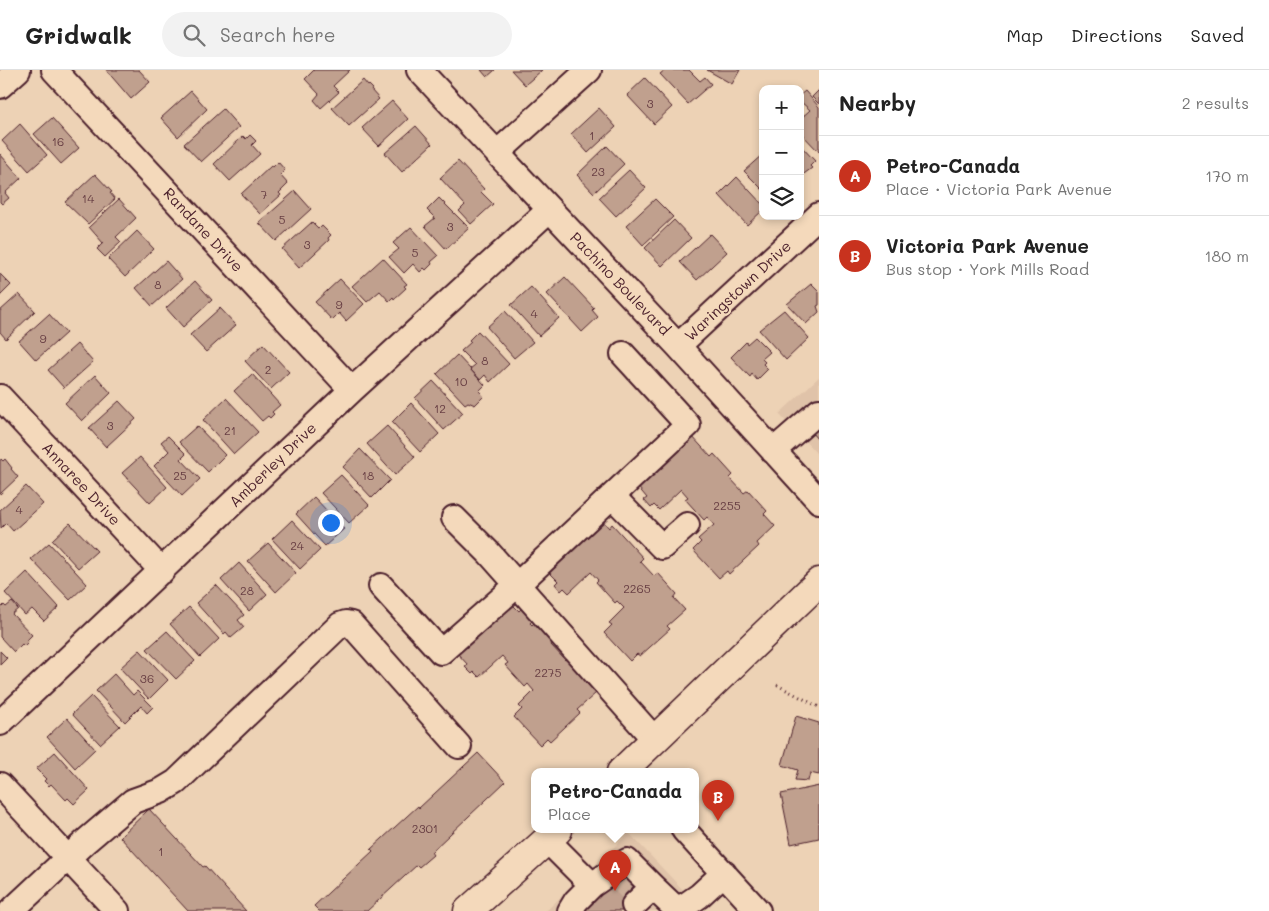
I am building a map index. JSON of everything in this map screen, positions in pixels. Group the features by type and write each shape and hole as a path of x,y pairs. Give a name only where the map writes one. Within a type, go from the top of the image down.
{"main road":[{"path":"629,768 819,582"},
{"path":"468,911 553,835"}],"street":[{"path":"0,86 18,70"},
{"name":"Randane Drive","path":"54,70 352,390"},
{"name":"Pachino Boulevard","path":"419,70 678,346 819,501"},
{"path":"497,153 588,70"},
{"name":"Amberley Drive","path":"0,723 352,390 549,210"},
{"name":"Waringstown Drive","path":"678,346 819,215"},
{"path":"381,586 441,652 517,585 688,425 624,354"},
{"name":"Annaree Drive","path":"0,397 162,571"},
{"path":"773,451 819,411"},
{"path":"612,496 662,547 686,524"},
{"path":"454,518 517,585 656,740"},
{"path":"11,911 67,858 133,801 160,791 176,782 340,625 351,624 459,746"},
{"path":"0,785 117,911"},
{"path":"687,833 758,911"},
{"path":"553,835 581,902 631,888 673,906 683,907 724,874"}],"path":[{"path":"777,685 819,707"}],"shaded area":[{"path":"819,377 819,456 779,414"},
{"path":"629,833 703,911 546,911"}],"building":[{"path":"106,70 139,70 150,82 131,99"},
{"path":"314,70 350,70 333,86 339,92 321,108 314,100 319,94 305,79"},
{"path":"481,70 495,70 487,77"},
{"path":"511,70 542,70 525,85"},
{"path":"665,70 689,70 700,81 705,77 711,84 688,104 660,74"},
{"path":"707,70 740,70 732,84"},
{"path":"645,78 672,107 654,124 627,95"},
{"path":"363,80 373,89 371,90 379,99 349,126 332,108"},
{"path":"819,90 819,104 812,97"},
{"path":"191,91 207,109 178,137 161,118"},
{"path":"804,92 819,107 819,152 804,136 804,115 810,110 804,105"},
{"path":"392,101 408,119 379,146 362,128"},
{"path":"599,108 616,127 588,153 571,134"},
{"path":"223,109 239,127 201,162 184,144"},
{"path":"52,118 79,148 61,164 34,134"},
{"path":"20,124 47,155 29,171 2,141"},
{"path":"416,126 432,144 402,172 385,153"},
{"path":"250,135 256,141 252,145 260,154 230,181 214,164 243,136 246,139"},
{"path":"607,146 624,164 594,193 577,175"},
{"path":"804,149 815,161 810,166 812,168 804,174"},
{"path":"0,154 21,178 5,193 9,198 2,204 0,202"},
{"path":"759,158 759,186 744,171"},
{"path":"458,161 484,189 481,192 493,204 471,224 459,211 465,205 440,178"},
{"path":"278,162 285,170 280,175 288,184 279,193 281,195 260,214 241,194 271,166 273,167"},
{"path":"629,170 646,188 616,216 599,198"},
{"path":"95,174 112,192 110,193 115,199 88,224 65,202"},
{"path":"737,177 759,201 759,214 747,225 719,195"},
{"path":"295,191 311,209 276,241 259,223"},
{"path":"439,198 469,228 446,249 425,226 435,218 427,210"},
{"path":"119,199 136,218 116,237 121,242 105,257 97,249 103,243 89,227"},
{"path":"655,199 673,217 643,245 626,226"},
{"path":"674,220 691,238 662,266 645,248"},
{"path":"312,222 319,229 322,226 331,235 328,238 329,240 299,268 282,249"},
{"path":"411,227 438,256 426,270 424,268 420,272 413,264 404,273 389,257 399,249 393,243"},
{"path":"137,231 154,249 125,277 108,259"},
{"path":"710,234 727,252 697,280 680,262"},
{"path":"383,258 407,284 404,286 406,288 389,301 380,291 367,302 352,286"},
{"path":"166,261 182,279 152,306 136,288"},
{"path":"0,274 11,285 0,296"},
{"path":"565,277 594,308 592,310 598,317 582,332 547,294"},
{"path":"340,279 364,304 346,321 339,313 332,320 315,302"},
{"path":"195,281 212,300 183,327 166,308"},
{"path":"811,284 819,292 819,305 817,306 819,312 806,324 787,304"},
{"path":"531,287 559,318 539,336 511,305"},
{"path":"19,294 35,311 6,339 0,332 0,311"},
{"path":"220,308 236,325 206,352 190,335"},
{"path":"784,310 809,338 786,360 759,330"},
{"path":"505,311 533,342 514,358 487,327"},
{"path":"49,314 66,333 36,360 19,341"},
{"path":"478,331 509,364 490,382 485,375 480,380 470,369 475,365 461,351 471,342 469,340"},
{"path":"755,337 770,352 762,359 765,362 763,364 768,369 757,380 752,374 750,377 731,357 746,342 747,344"},
{"path":"77,344 93,362 64,388 48,370"},
{"path":"263,344 289,372 271,389 245,361"},
{"path":"457,355 485,385 479,391 484,396 475,405 468,402 465,404 437,374"},
{"path":"252,374 280,405 272,412 274,414 270,418 268,416 262,421 234,391"},
{"path":"95,375 111,393 82,421 65,403"},
{"path":"433,381 463,413 444,430 415,398"},
{"path":"226,398 258,432 234,454 203,420"},
{"path":"119,401 136,419 106,447 89,428"},
{"path":"411,403 439,434 420,452 392,422"},
{"path":"819,423 819,441 810,431"},
{"path":"197,426 225,455 208,472 179,442"},
{"path":"387,426 415,457 395,475 367,444"},
{"path":"691,435 711,457 714,454 733,475 730,478 744,493 748,490 767,511 764,514 775,526 757,543 759,546 729,574 727,571 719,578 693,550 701,542 698,539 714,525 707,517 704,520 685,499 688,497 681,489 659,510 654,505 651,508 644,500 647,498 637,486"},
{"path":"168,436 186,454 181,459 200,479 182,496 154,466 169,451 161,442"},
{"path":"360,449 390,480 372,498 343,467"},
{"path":"140,457 167,487 150,503 122,473"},
{"path":"1,459 3,461 5,459 18,477 0,494 0,461"},
{"path":"341,475 369,505 349,523 321,493"},
{"path":"26,486 43,504 13,531 6,523 1,528 0,510"},
{"path":"314,497 344,529 325,546 296,514"},
{"path":"601,519 609,528 612,524 643,558 640,561 654,576 658,573 677,594 674,598 685,610 667,626 670,629 640,656 637,654 630,661 604,633 612,625 609,623 624,608 617,601 615,603 596,582 598,580 591,572 569,593 564,588 561,591 555,584 558,581 547,570"},
{"path":"292,520 320,550 300,569 272,539"},
{"path":"70,523 97,551 78,568 52,540"},
{"path":"49,543 87,584 70,600 31,559"},
{"path":"268,543 296,573 276,592 248,561"},
{"path":"239,563 267,594 249,611 221,580"},
{"path":"27,572 59,607 44,621 32,609 25,615 5,593"},
{"path":"216,585 244,615 238,620 244,627 231,638 226,632 224,634 196,603"},
{"path":"12,602 18,609 12,614 32,635 24,646 22,644 14,652 0,637 0,609"},
{"path":"511,603 519,611 524,606 535,618 530,623 532,625 535,622 553,642 551,645 565,660 569,657 589,679 585,682 596,693 577,710 580,713 550,741 547,738 540,745 514,717 522,709 519,706 534,691 528,684 525,687 505,665 508,663 502,656 479,677 474,672 472,674 465,667 468,665 457,653"},
{"path":"189,607 219,639 200,657 170,624"},
{"path":"167,631 195,661 176,679 147,649"},
{"path":"140,650 168,680 149,699 120,668"},
{"path":"0,651 7,658 0,665"},
{"path":"114,674 133,695 137,691 153,707 147,713 141,706 125,722 96,691"},
{"path":"91,696 120,726 100,744 72,714"},
{"path":"796,716 819,723 819,775 810,773 808,781 795,780 798,770 782,765"},
{"path":"67,718 95,749 75,768 47,737"},
{"path":"55,752 89,790 74,804 68,798 66,800 51,784 49,786 44,781 46,779 36,769"},
{"path":"478,753 505,782 431,852 433,855 419,867 417,865 367,911 319,911 314,906 373,851 371,849 418,806 419,808"},
{"path":"819,786 819,838 791,844 781,794"},
{"path":"149,809 246,911 188,911 120,837"},
{"path":"625,871 636,884 625,894 640,911 584,911"}],"tunnel":[{"path":"618,877 630,889"}],"place":[{"name":"Victoria Park Avenue","path":"718,821"},
{"name":"Petro-Canada","path":"615,891"}]}
